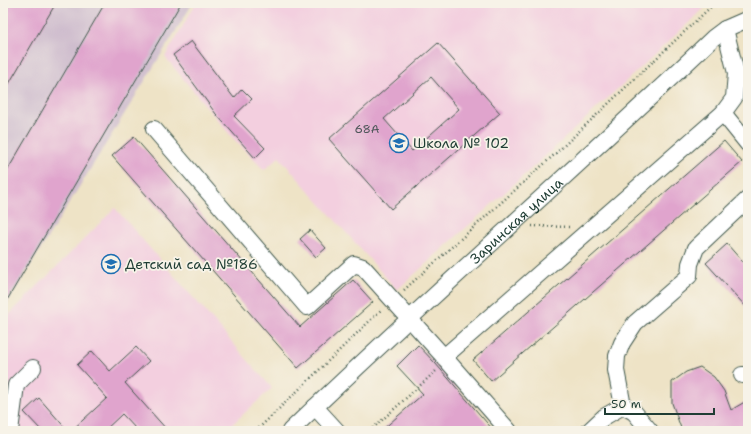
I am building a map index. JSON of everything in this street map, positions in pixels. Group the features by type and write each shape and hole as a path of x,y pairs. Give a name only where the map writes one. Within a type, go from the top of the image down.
{"street":[{"name":"Заринская улица","path":"290,431 713,38 725,29 748,18"},
{"path":"444,357 723,112 734,98 742,73 725,29"},
{"path":"723,112 748,144"},
{"path":"154,129 308,307 354,264 363,267 509,431"},
{"path":"623,406 616,370 617,356 622,343 635,323 689,276 690,264 696,248 748,199"},
{"path":"10,431 16,385 33,368"},
{"path":"589,431 604,417 623,406"},
{"path":"623,406 634,412 650,431"},
{"path":"315,407 337,431"}],"path":[{"path":"256,431 393,299 554,155 715,3"},
{"path":"529,226 592,227"},
{"path":"370,431 438,370 444,357"}],"shaded area":[{"path":"3,3 193,3 3,310"},
{"name":"Школа № 102","path":"196,3 710,3 553,149 397,290 279,157 264,170 231,136 165,57"},
{"name":"Детский сад №186","path":"115,208 272,388 225,431 3,431 3,321"}],"building":[{"path":"3,3 56,3 3,94"},
{"path":"105,3 181,3 3,307 3,178"},
{"path":"191,41 234,98 242,89 252,99 234,116 265,148 255,158 216,114 173,55"},
{"path":"438,43 500,113 391,209 329,139","holes":["431,77 459,109 412,151 384,119"]},
{"path":"134,137 300,327 353,280 373,302 298,368 112,156"},
{"path":"724,141 742,162 491,381 473,360"},
{"path":"310,230 326,248 316,257 300,239"},
{"path":"727,244 748,268 748,309 706,263"},
{"path":"418,345 494,431 381,431 423,394 397,366"},
{"path":"136,347 149,361 125,383 168,431 138,431 122,414 104,431 71,431 107,398 77,365 92,351 110,371"},
{"path":"700,367 714,377 724,391 731,410 748,400 748,431 682,431 672,403 672,382 686,372"},
{"path":"39,398 68,431 42,431 24,412"}],"place":[{"name":"Школа № 102","path":"399,143"},
{"name":"Детский сад №186","path":"111,264"}]}
